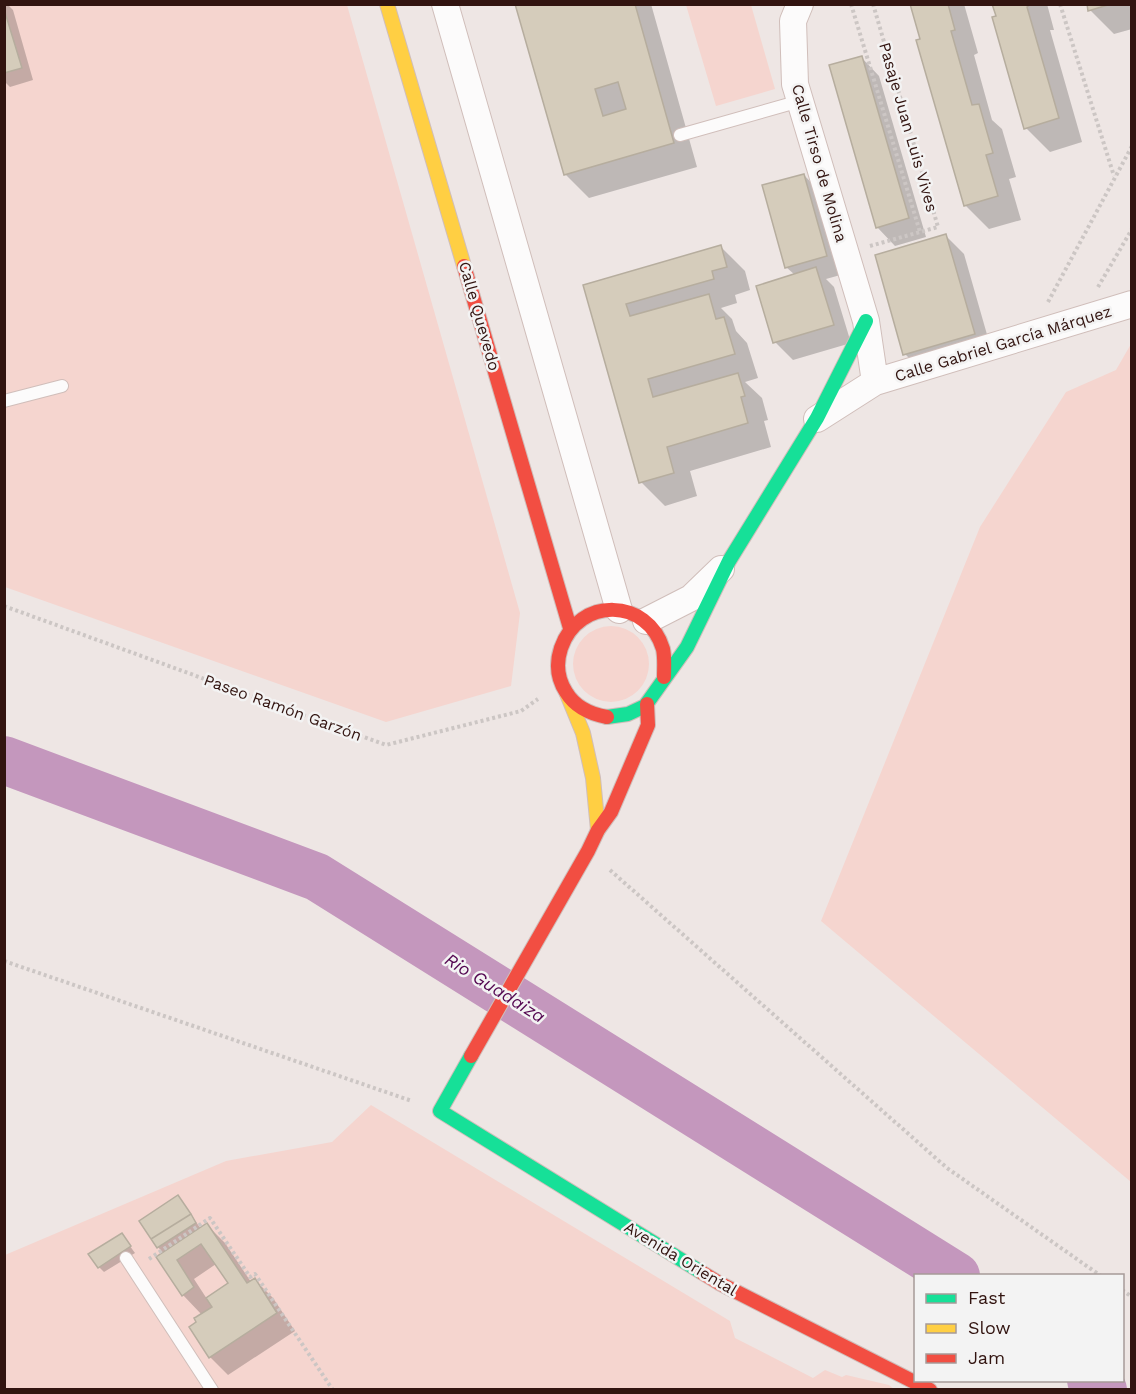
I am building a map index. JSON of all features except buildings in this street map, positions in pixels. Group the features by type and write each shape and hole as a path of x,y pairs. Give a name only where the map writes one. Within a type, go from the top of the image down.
{"street":[{"name":"Calle Quevedo","path":"387,4 570,628"},
{"path":"445,4 619,610"},
{"name":"Calle Tirso de Molina","path":"791,10 795,84 866,321 875,382"},
{"name":"Calle Gabriel García Márquez","path":"817,419 875,382 1131,304"},
{"path":"564,689 577,705 590,713 604,717 619,717 634,712 647,704 657,692 664,677 689,644 728,562 817,419 866,321"},
{"path":"646,621 691,598 728,562"},
{"path":"598,830 593,778 583,733 564,689 557,661 564,638 570,628 580,619 592,613 619,610 633,614 646,621 656,633 663,647 666,662 664,677"},
{"path":"440,1111 598,830 611,812 648,725 647,704"},
{"name":"Avenida Oriental","path":"440,1111 719,1283 914,1381"},
{"name":"Avenida Oriental","path":"916,1382 930,1389"}],"lane":[{"path":"680,135 800,101"},
{"path":"4,401 62,386"},
{"path":"130,1264 212,1389"}],"path":[{"path":"851,4 920,232"},
{"name":"Pasaje Juan Luis Vives","path":"846,254 938,226 873,4"},
{"path":"1060,4 1114,176"},
{"path":"1031,334 1131,146"},
{"path":"1080,319 1131,230"},
{"name":"Paseo Ramón Garzón","path":"4,606 386,745 522,711 564,689"},
{"path":"588,851 947,1168 1100,1274"},
{"path":"4,961 440,1111"},
{"path":"130,1264 210,1218 250,1277 255,1274 333,1389"}],"shaded area":[{"path":"4,5 347,5 520,613 511,686 386,722 5,587"},
{"path":"686,5 751,5 775,89 716,106"},
{"path":"1131,344 1131,1182 821,921 980,527 1066,392 1116,370"},
{"path":"604,626 618,626 632,632 643,643 649,657 646,679 638,691 618,702 604,702 590,696 579,685 573,671 573,657 579,643 590,632"},
{"path":"371,1105 730,1321 735,1338 813,1378 825,1370 842,1377 846,1375 889,1385 895,1390 5,1390 5,1255 226,1161 332,1142"}],"waterway":[{"name":"Rio Guadaiza","path":"4,760 317,877 953,1274"},
{"name":"Rio Guadaiza","path":"1093,1382 1103,1390"}],"traffic: fast":[{"path":"607,717 628,714 645,706 687,647 729,561 817,418 866,321"},
{"path":"471,1056 440,1111 701,1272"}],"traffic: slow":[{"path":"387,4 464,266"},
{"path":"567,694 583,733 593,778 598,830"}],"traffic: jam":[{"path":"464,266 570,628"},
{"path":"607,717 578,706 563,687 559,676 558,659 561,648 570,631 582,619 597,612 613,610 629,613 643,620 655,632 663,649 664,677"},
{"path":"471,1056 598,830 611,812 648,725 647,704"},
{"path":"701,1272 914,1382"},
{"path":"914,1382 930,1390"}]}
